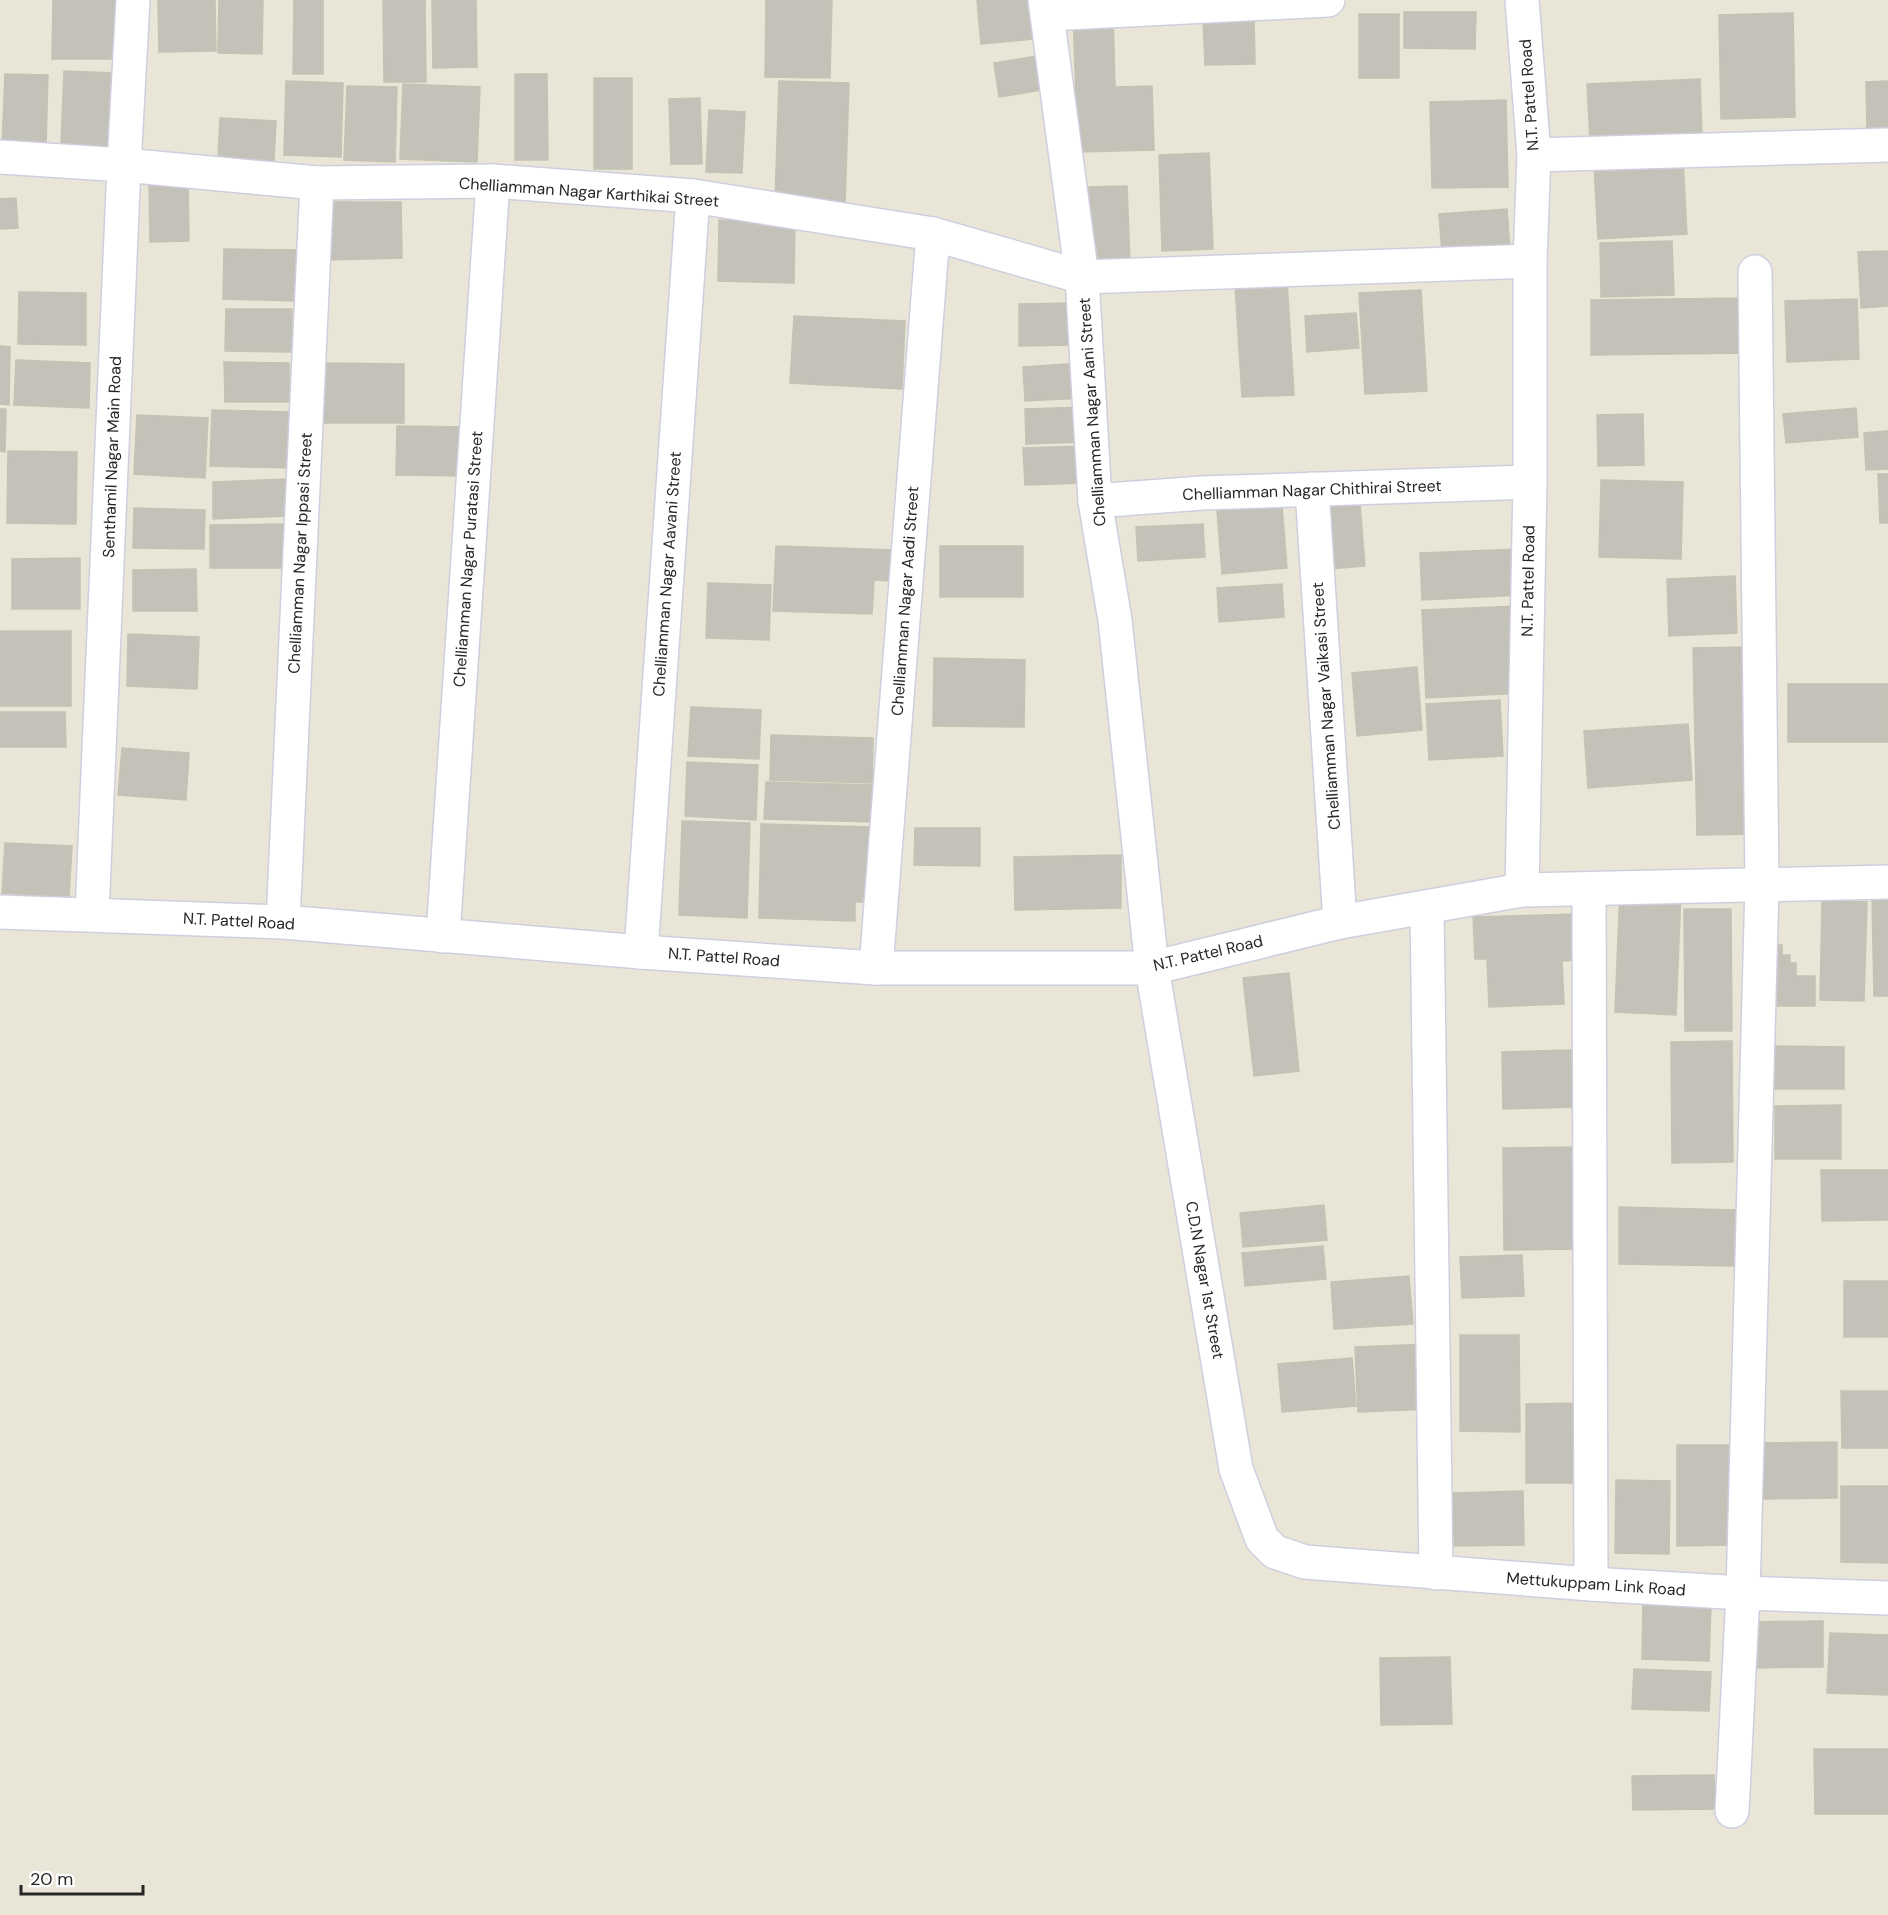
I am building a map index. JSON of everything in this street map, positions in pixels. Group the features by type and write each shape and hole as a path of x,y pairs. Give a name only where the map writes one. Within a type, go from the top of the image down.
{"street":[{"name":"Senthamil Nagar Main Road","path":"92,914 133,0"},
{"path":"1046,7 1328,0"},
{"name":"N.T. Pattel Road","path":"0,912 283,922 641,952 876,968 1152,968 1341,922 1522,890 1530,482 1530,261 1534,155 1522,0"},
{"name":"Chelliamman Nagar Aani Street","path":"1046,7 1082,277 1095,501 1115,620 1152,968"},
{"path":"1534,155 1888,145"},
{"name":"Chelliamman Nagar Karthikai Street","path":"0,157 124,165 317,183 493,181 693,196 933,234 1082,277 1530,261"},
{"name":"Chelliamman Nagar Puratasi Street","path":"443,936 493,181"},
{"name":"Chelliamman Nagar Ippasi Street","path":"283,922 317,183"},
{"name":"Chelliamman Nagar Aavani Street","path":"641,952 693,196"},
{"name":"Chelliamman Nagar Aadi Street","path":"876,968 933,234"},
{"path":"1732,1811 1743,1593 1762,885 1755,272"},
{"name":"Chelliamman Nagar Chithirai Street","path":"1095,501 1202,493 1530,482"},
{"name":"Chelliamman Nagar Vaikasi Street","path":"1312,489 1341,922"},
{"path":"1522,890 1888,882"},
{"path":"1588,889 1591,1584"},
{"path":"1427,907 1436,1573"},
{"name":"C.D.N Nagar 1st Street","path":"1152,968 1236,1469 1262,1539 1275,1552 1305,1562"},
{"name":"Mettukuppam Link Road","path":"1305,1562 1591,1584 1743,1593 1888,1598"}],"building":[{"path":"53,0 115,0 115,59 52,59"},
{"path":"158,0 215,0 216,51 159,52"},
{"path":"219,0 263,0 262,54 218,53"},
{"path":"294,0 323,0 323,74 293,74"},
{"path":"383,0 425,0 426,82 384,82"},
{"path":"432,0 476,0 477,67 433,68"},
{"path":"766,0 832,0 830,78 765,77"},
{"path":"977,0 1029,0 1033,39 981,44"},
{"path":"1404,12 1476,12 1475,49 1404,48"},
{"path":"1113,13 1115,87 1152,86 1154,150 1078,152 1073,14"},
{"path":"1793,13 1795,117 1721,119 1719,15"},
{"path":"1359,14 1399,14 1399,78 1359,78"},
{"path":"1254,17 1255,64 1205,65 1203,18"},
{"path":"1043,55 1048,89 999,97 994,63"},
{"path":"64,71 115,73 112,146 61,144"},
{"path":"5,74 48,75 46,148 2,146"},
{"path":"515,74 547,74 548,160 515,160"},
{"path":"594,78 632,78 632,169 594,169"},
{"path":"1700,79 1702,137 1590,141 1587,84"},
{"path":"286,81 343,83 341,157 284,155"},
{"path":"779,81 849,83 845,204 775,201"},
{"path":"1888,81 1888,129 1867,130 1866,82"},
{"path":"403,84 480,87 477,162 400,159"},
{"path":"347,86 397,87 395,162 344,160"},
{"path":"700,98 702,164 671,164 669,99"},
{"path":"1506,100 1508,187 1432,188 1430,102"},
{"path":"709,110 745,112 742,173 706,172"},
{"path":"220,118 276,121 274,161 218,158"},
{"path":"1209,153 1213,249 1162,251 1159,155"},
{"path":"1683,160 1687,234 1598,239 1594,165"},
{"path":"149,183 188,183 189,241 150,242"},
{"path":"1127,186 1130,264 1090,266 1088,187"},
{"path":"16,198 18,228 0,229 0,199"},
{"path":"327,202 401,202 402,258 328,260"},
{"path":"1507,209 1510,249 1442,254 1439,214"},
{"path":"719,220 795,222 794,283 718,281"},
{"path":"1672,241 1674,295 1601,297 1600,243"},
{"path":"224,249 298,250 297,301 223,299"},
{"path":"1888,251 1888,306 1861,308 1858,252"},
{"path":"1287,281 1294,395 1242,397 1235,284"},
{"path":"1421,290 1427,391 1365,394 1359,293"},
{"path":"19,292 86,293 86,345 18,344"},
{"path":"1748,298 1749,353 1591,355 1591,300"},
{"path":"1857,299 1859,359 1787,362 1785,301"},
{"path":"1076,303 1076,345 1019,346 1019,304"},
{"path":"226,309 292,309 292,352 225,351"},
{"path":"1356,313 1359,348 1307,352 1305,316"},
{"path":"794,316 905,321 902,389 790,383"},
{"path":"0,346 10,347 9,405 0,404"},
{"path":"16,360 90,363 89,408 14,405"},
{"path":"224,362 289,363 289,402 225,402"},
{"path":"322,363 404,364 404,423 321,423"},
{"path":"1081,363 1083,398 1025,401 1023,367"},
{"path":"1084,407 1086,442 1026,444 1025,409"},
{"path":"1856,408 1858,437 1786,443 1783,414"},
{"path":"0,409 6,409 5,452 0,451"},
{"path":"212,410 292,412 290,468 210,466"},
{"path":"1643,414 1644,465 1598,466 1597,415"},
{"path":"137,415 208,418 205,478 134,474"},
{"path":"397,426 469,427 469,476 396,475"},
{"path":"1888,431 1888,469 1866,470 1864,433"},
{"path":"1084,446 1086,483 1025,485 1023,448"},
{"path":"8,451 77,452 76,524 7,523"},
{"path":"1878,474 1888,474 1888,523 1880,523"},
{"path":"287,479 288,516 213,519 213,482"},
{"path":"1601,480 1683,482 1681,559 1599,557"},
{"path":"1360,504 1365,566 1329,569 1323,507"},
{"path":"1282,505 1287,568 1222,574 1217,510"},
{"path":"134,508 205,510 204,549 133,548"},
{"path":"287,524 287,568 210,568 210,525"},
{"path":"1203,524 1205,557 1138,561 1136,527"},
{"path":"776,546 894,550 893,581 874,580 872,614 773,611"},
{"path":"940,546 1023,546 1023,597 940,597"},
{"path":"1520,549 1522,595 1422,600 1420,553"},
{"path":"80,558 80,609 12,609 12,559"},
{"path":"196,569 197,611 133,611 133,570"},
{"path":"1735,576 1737,633 1669,636 1667,579"},
{"path":"708,583 771,585 769,640 706,638"},
{"path":"1282,584 1284,617 1219,622 1217,588"},
{"path":"1518,606 1523,693 1426,698 1422,610"},
{"path":"0,631 71,631 71,706 0,706"},
{"path":"128,634 199,637 197,689 127,686"},
{"path":"1753,647 1756,834 1697,835 1693,648"},
{"path":"934,658 1025,660 1024,727 933,726"},
{"path":"1417,667 1422,730 1357,736 1352,673"},
{"path":"1788,684 1888,684 1888,742 1788,742"},
{"path":"1500,700 1503,756 1429,760 1426,704"},
{"path":"691,707 761,710 759,759 688,756"},
{"path":"0,712 65,712 66,747 0,747"},
{"path":"1688,724 1692,780 1588,788 1584,731"},
{"path":"771,735 873,738 872,783 770,780"},
{"path":"122,748 189,753 186,800 118,795"},
{"path":"687,762 758,765 756,820 685,816"},
{"path":"766,782 873,785 872,822 764,819"},
{"path":"682,821 750,823 747,918 679,915"},
{"path":"761,824 873,827 872,852 867,852 865,902 855,902 855,921 759,918"},
{"path":"915,828 980,828 980,866 914,865"},
{"path":"5,843 72,846 69,897 2,893"},
{"path":"1121,855 1121,908 1015,910 1014,857"},
{"path":"1620,889 1681,891 1676,1015 1615,1012"},
{"path":"1888,895 1888,996 1874,996 1872,896"},
{"path":"1822,901 1867,902 1864,1001 1820,1000"},
{"path":"1684,909 1731,909 1732,1031 1685,1031"},
{"path":"1577,914 1578,960 1562,961 1564,1004 1489,1007 1487,959 1475,959 1473,917"},
{"path":"1767,945 1782,945 1782,955 1790,955 1790,963 1796,963 1796,976 1815,976 1815,1006 1768,1006"},
{"path":"1289,973 1299,1071 1254,1076 1243,978"},
{"path":"1732,1041 1733,1162 1672,1163 1671,1042"},
{"path":"1771,1046 1844,1047 1844,1089 1772,1089"},
{"path":"1571,1050 1572,1107 1503,1109 1502,1052"},
{"path":"1841,1105 1841,1159 1775,1159 1775,1106"},
{"path":"1577,1147 1579,1249 1504,1250 1503,1148"},
{"path":"1821,1170 1888,1170 1888,1220 1822,1221"},
{"path":"1324,1205 1327,1240 1243,1247 1240,1213"},
{"path":"1619,1207 1736,1210 1735,1266 1619,1264"},
{"path":"1323,1246 1326,1279 1245,1286 1242,1253"},
{"path":"1522,1255 1524,1296 1462,1298 1460,1257"},
{"path":"1409,1276 1413,1324 1334,1329 1331,1282"},
{"path":"1844,1281 1888,1281 1888,1337 1844,1337"},
{"path":"1460,1335 1519,1335 1520,1432 1460,1431"},
{"path":"1429,1344 1432,1409 1358,1412 1355,1347"},
{"path":"1352,1358 1356,1406 1282,1412 1278,1364"},
{"path":"1841,1391 1888,1391 1888,1448 1842,1448"},
{"path":"1581,1403 1581,1483 1526,1483 1526,1404"},
{"path":"1837,1442 1837,1498 1762,1499 1761,1443"},
{"path":"1677,1445 1735,1445 1735,1545 1677,1546"},
{"path":"1616,1480 1670,1481 1669,1554 1615,1553"},
{"path":"1841,1486 1888,1486 1888,1563 1841,1562"},
{"path":"1523,1491 1524,1545 1454,1546 1453,1493"},
{"path":"1643,1604 1711,1605 1709,1661 1642,1659"},
{"path":"1823,1621 1823,1667 1750,1668 1749,1622"},
{"path":"1830,1633 1888,1635 1888,1695 1827,1693"},
{"path":"1450,1657 1452,1724 1381,1725 1380,1658"},
{"path":"1634,1669 1711,1672 1709,1711 1632,1709"},
{"path":"1814,1749 1888,1749 1888,1814 1815,1814"},
{"path":"1714,1775 1715,1809 1633,1810 1632,1776"}]}
